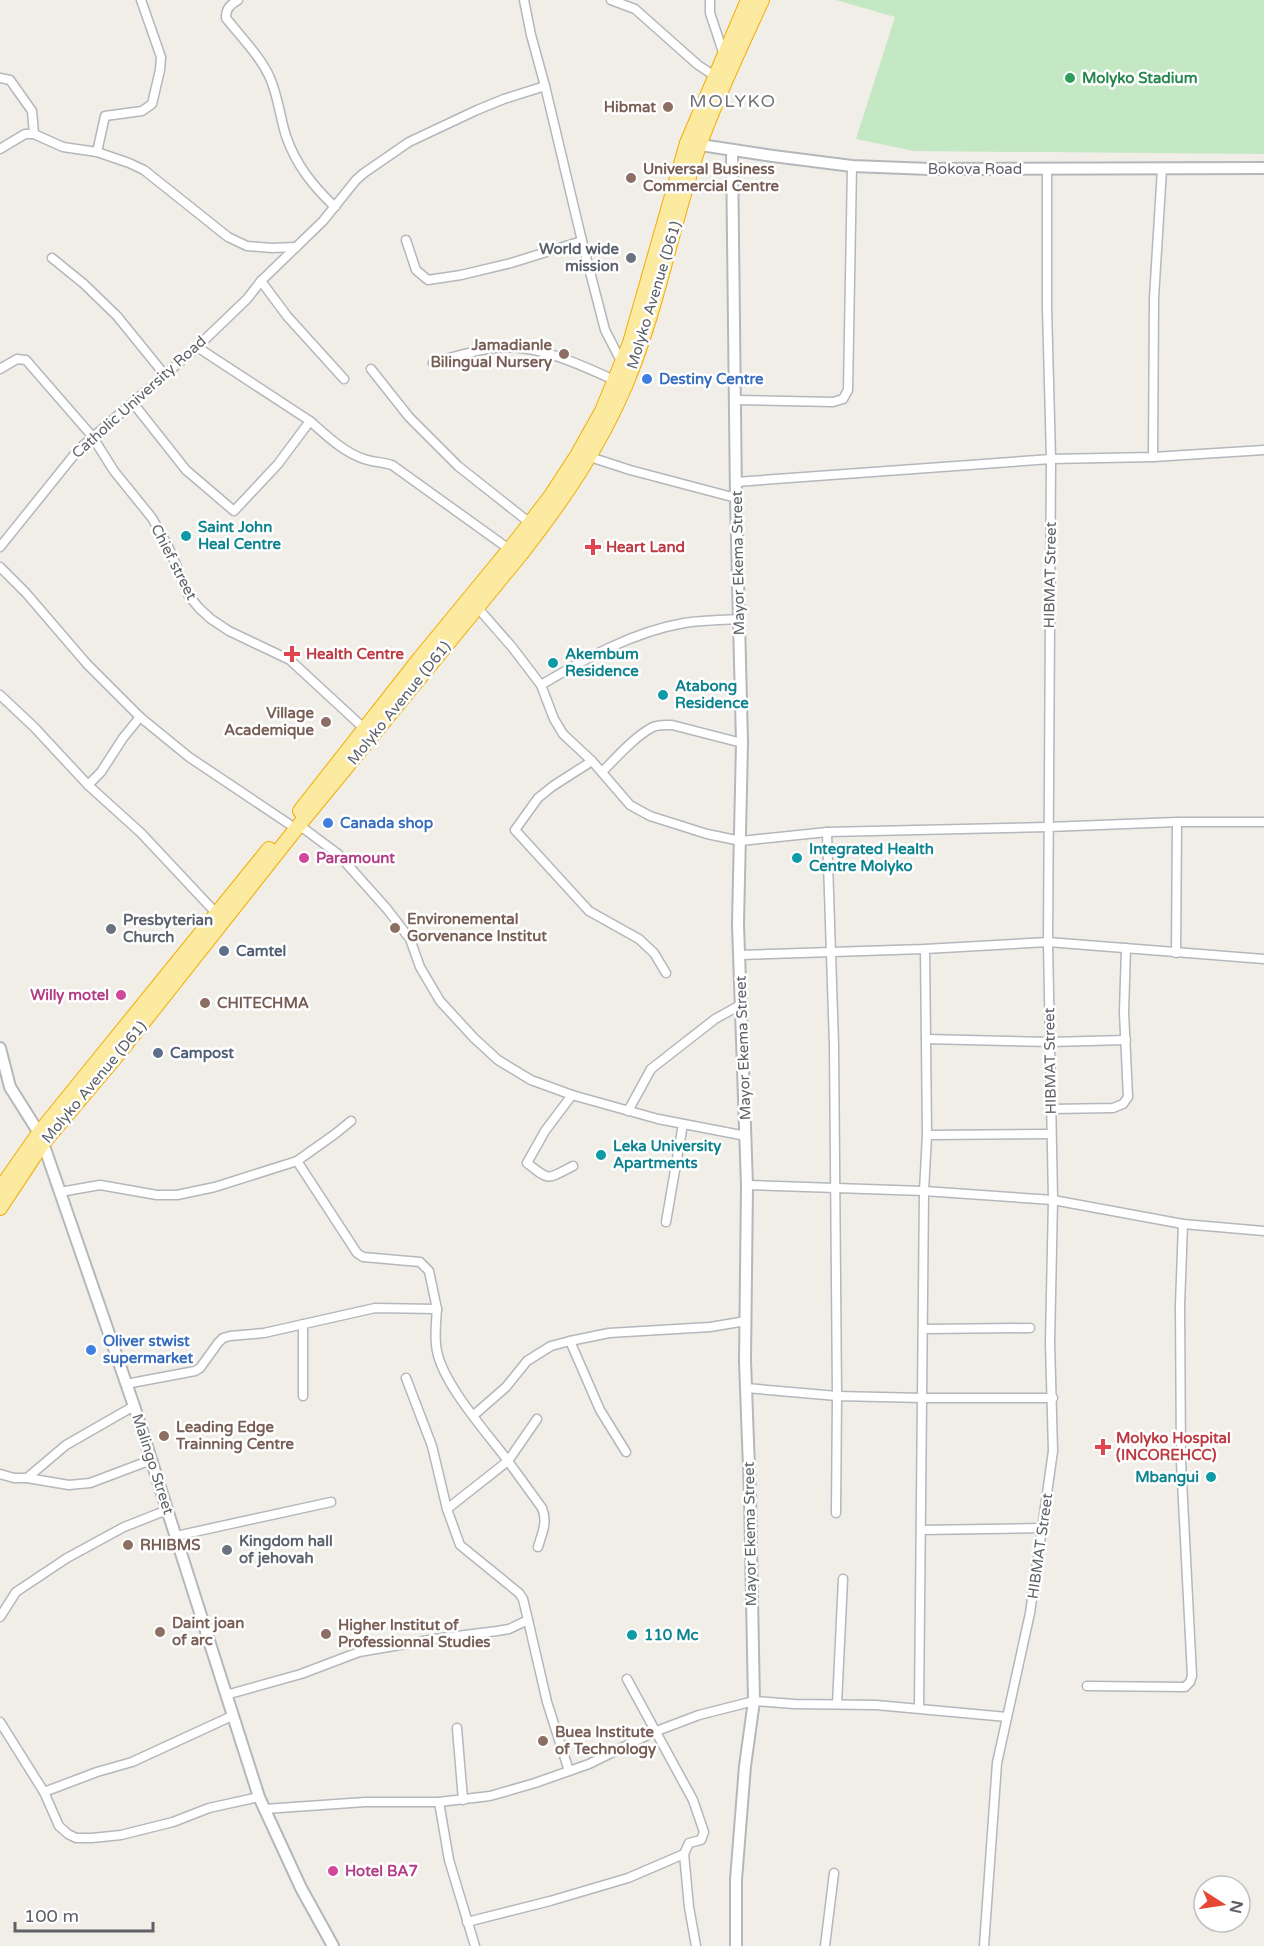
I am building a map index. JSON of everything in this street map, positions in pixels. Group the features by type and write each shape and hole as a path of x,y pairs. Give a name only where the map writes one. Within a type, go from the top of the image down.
{"highway":[{"path":"694,144 716,76 748,0"},
{"path":"694,144 762,0"},
{"name":"Molyko Avenue (D61)","path":"368,732 420,658 550,496 578,454 602,411 622,363 694,144"},
{"name":"Molyko Avenue (D61)","path":"0,1208 41,1138 178,979 294,825 368,732 477,607 539,530 590,458 626,384 641,344 694,144"},
{"name":"Molyko Avenue (D61)","path":"0,1189 216,913 294,825"}],"street":[{"path":"97,152 105,116 142,111 152,104 157,90 160,57 141,0"},
{"path":"238,0 226,10 226,18 270,77 294,156 307,178 335,207"},
{"path":"524,0 605,330 622,363"},
{"path":"611,0 635,9 698,65 716,76"},
{"path":"710,0 710,13 724,56"},
{"path":"0,78 10,80 32,111 34,134"},
{"name":"Catholic University Road","path":"0,547 78,450 197,347 247,299 261,281 335,207 364,173 410,142 477,110 546,86"},
{"path":"0,149 25,134 34,134 63,147 97,152 129,162 144,170 228,237 247,246 296,247"},
{"name":"Bokova Road","path":"694,144 852,166 1047,170 1264,168"},
{"name":"Mayor Ekema Street","path":"732,150 736,498 742,743 738,892 747,1185 746,1388 754,1701 745,1766 736,1880 736,1946"},
{"path":"736,400 833,402 843,399 848,390 852,166"},
{"path":"1154,457 1154,298 1162,169"},
{"name":"HIBMAT Street","path":"984,1946 997,1763 1030,1612 1053,1451 1050,1343 1053,1200 1048,942 1052,459 1047,307 1047,170"},
{"path":"406,240 416,270 428,280 511,263 582,241"},
{"path":"52,258 84,284 117,316 164,374"},
{"path":"261,281 287,316 344,379"},
{"path":"197,347 310,421 351,454 373,462 381,461 392,465 509,549"},
{"path":"433,363 497,347 520,349 558,357 614,380"},
{"name":"Chief street","path":"0,369 17,359 26,360 92,436 114,471 152,518 168,546 189,596 199,608 229,630 290,660 368,732"},
{"path":"371,369 409,417 458,466 530,523"},
{"path":"133,403 186,470 234,511 278,464 310,421"},
{"path":"736,482 1052,459 1154,457 1264,450"},
{"path":"590,458 736,498"},
{"path":"0,567 26,593 87,664 140,717 189,757 338,854 394,917 410,939 420,967 440,1001 498,1060 520,1075 550,1089 628,1111 746,1136"},
{"path":"477,607 541,685 554,719 563,734 592,761 630,805 650,816 707,834 741,841 827,832 1177,822 1264,822 1264,830"},
{"path":"541,685 596,653 662,628 684,623 739,619"},
{"path":"0,695 26,719 88,785 141,833 216,913"},
{"path":"88,785 101,772 140,717"},
{"path":"602,772 630,744 653,726 672,725 742,743"},
{"path":"592,761 538,798 515,830 589,911 639,939 654,953 666,973"},
{"path":"1176,953 1177,822"},
{"path":"827,832 836,1189 836,1513"},
{"path":"739,955 831,953 1048,942 1264,959"},
{"path":"1051,1109 1113,1108 1123,1104 1128,1097 1124,1011 1126,948"},
{"path":"919,1708 924,1398 924,1191 927,1135 926,949"},
{"path":"628,1111 651,1069 715,1019 742,1004"},
{"path":"926,1040 1050,1042 1125,1040"},
{"name":"Malingo Street","path":"0,1048 10,1087 41,1138 60,1192 134,1406 259,1797 301,1888 333,1946"},
{"path":"572,1095 545,1131 527,1162 545,1177 550,1178 573,1166"},
{"path":"60,1192 100,1185 158,1195 177,1195 215,1187 297,1161 351,1121"},
{"path":"666,1222 683,1124"},
{"path":"927,1135 1051,1134"},
{"path":"297,1161 357,1253 363,1257 420,1262 429,1271 437,1309 436,1345 440,1363 450,1385 542,1508 546,1521 538,1548"},
{"path":"747,1185 924,1191 1053,1200 1183,1224 1264,1231"},
{"path":"1087,1686 1185,1687 1192,1676 1181,1461 1180,1305 1183,1224"},
{"path":"126,1384 195,1371 200,1368 223,1338 264,1333 375,1308 437,1309"},
{"path":"474,1415 506,1387 527,1361 550,1346 627,1331 710,1326 746,1321"},
{"path":"303,1324 303,1396"},
{"path":"924,1329 1030,1328"},
{"path":"570,1341 600,1410 626,1452"},
{"path":"406,1378 432,1446 447,1509 460,1545 519,1593 523,1599 547,1702 569,1771"},
{"path":"746,1388 837,1396 1053,1398"},
{"path":"27,1478 66,1445 134,1406"},
{"path":"447,1509 508,1461 537,1419"},
{"path":"0,1474 69,1485 90,1483 151,1460"},
{"path":"176,1536 332,1502"},
{"path":"0,1617 16,1592 67,1558 124,1527 167,1510"},
{"path":"921,1530 1043,1528"},
{"path":"837,1704 843,1579"},
{"path":"0,1598 9,1603"},
{"path":"226,1695 301,1674 359,1652 509,1629 528,1620"},
{"path":"627,1679 693,1800 704,1832 701,1840 689,1844 684,1854 689,1907 696,1946"},
{"path":"265,1809 365,1802 439,1802 490,1796 589,1764 654,1732 710,1711 754,1701 919,1708 1007,1717"},
{"path":"44,1792 97,1772 132,1762 232,1716"},
{"path":"0,1722 44,1792 59,1826 76,1838 92,1839 121,1835 173,1822 209,1808 259,1797"},
{"path":"457,1728 463,1800"},
{"path":"439,1802 449,1860 476,1946"},
{"path":"467,1922 628,1878 684,1854"},
{"path":"825,1946 834,1874"}],"green space":[{"name":"Molyko Stadium","path":"836,0 1264,0 1264,154 914,151 856,139 895,17"}],"place":[{"name":"Molyko Stadium","path":"1070,78"},
{"name":"Hibmat","path":"668,107"},
{"name":"Universal Business Commercial Centre","path":"631,178"},
{"name":"World wide mission","path":"631,258"},
{"name":"Jamadianle Bilingual Nursery","path":"564,354"},
{"name":"Destiny Centre","path":"647,379"},
{"name":"Saint John Heal Centre","path":"186,536"},
{"name":"Heart Land","path":"593,547"},
{"name":"Health Centre","path":"292,654"},
{"name":"Akembum Residence","path":"553,663"},
{"name":"Atabong Residence","path":"663,695"},
{"name":"Village Academique","path":"326,722"},
{"name":"Canada shop","path":"328,823"},
{"name":"Paramount","path":"304,858"},
{"name":"Integrated Health Centre Molyko","path":"797,858"},
{"name":"Environemental Gorvenance Institut","path":"395,928"},
{"name":"Presbyterian Church","path":"111,929"},
{"name":"Camtel","path":"224,951"},
{"name":"Willy motel","path":"121,995"},
{"name":"CHITECHMA","path":"205,1003"},
{"name":"Campost","path":"158,1053"},
{"name":"Leka University Apartments","path":"601,1155"},
{"name":"Oliver stwist supermarket","path":"91,1350"},
{"name":"Leading Edge Trainning Centre","path":"164,1436"},
{"name":"Molyko Hospital (INCOREHCC)","path":"1103,1447"},
{"name":"Mbangui","path":"1211,1477"},
{"name":"RHIBMS","path":"128,1545"},
{"name":"Kingdom hall of jehovah","path":"227,1550"},
{"name":"Daint joan of arc","path":"160,1632"},
{"name":"Higher Institut of Professionnal Studies","path":"326,1634"},
{"name":"110 Mc","path":"632,1635"},
{"name":"Buea Institute of Technology","path":"543,1741"},
{"name":"Hotel BA7","path":"333,1871"}],"district":[{"name":"MOLYKO","path":"733,101"}]}
